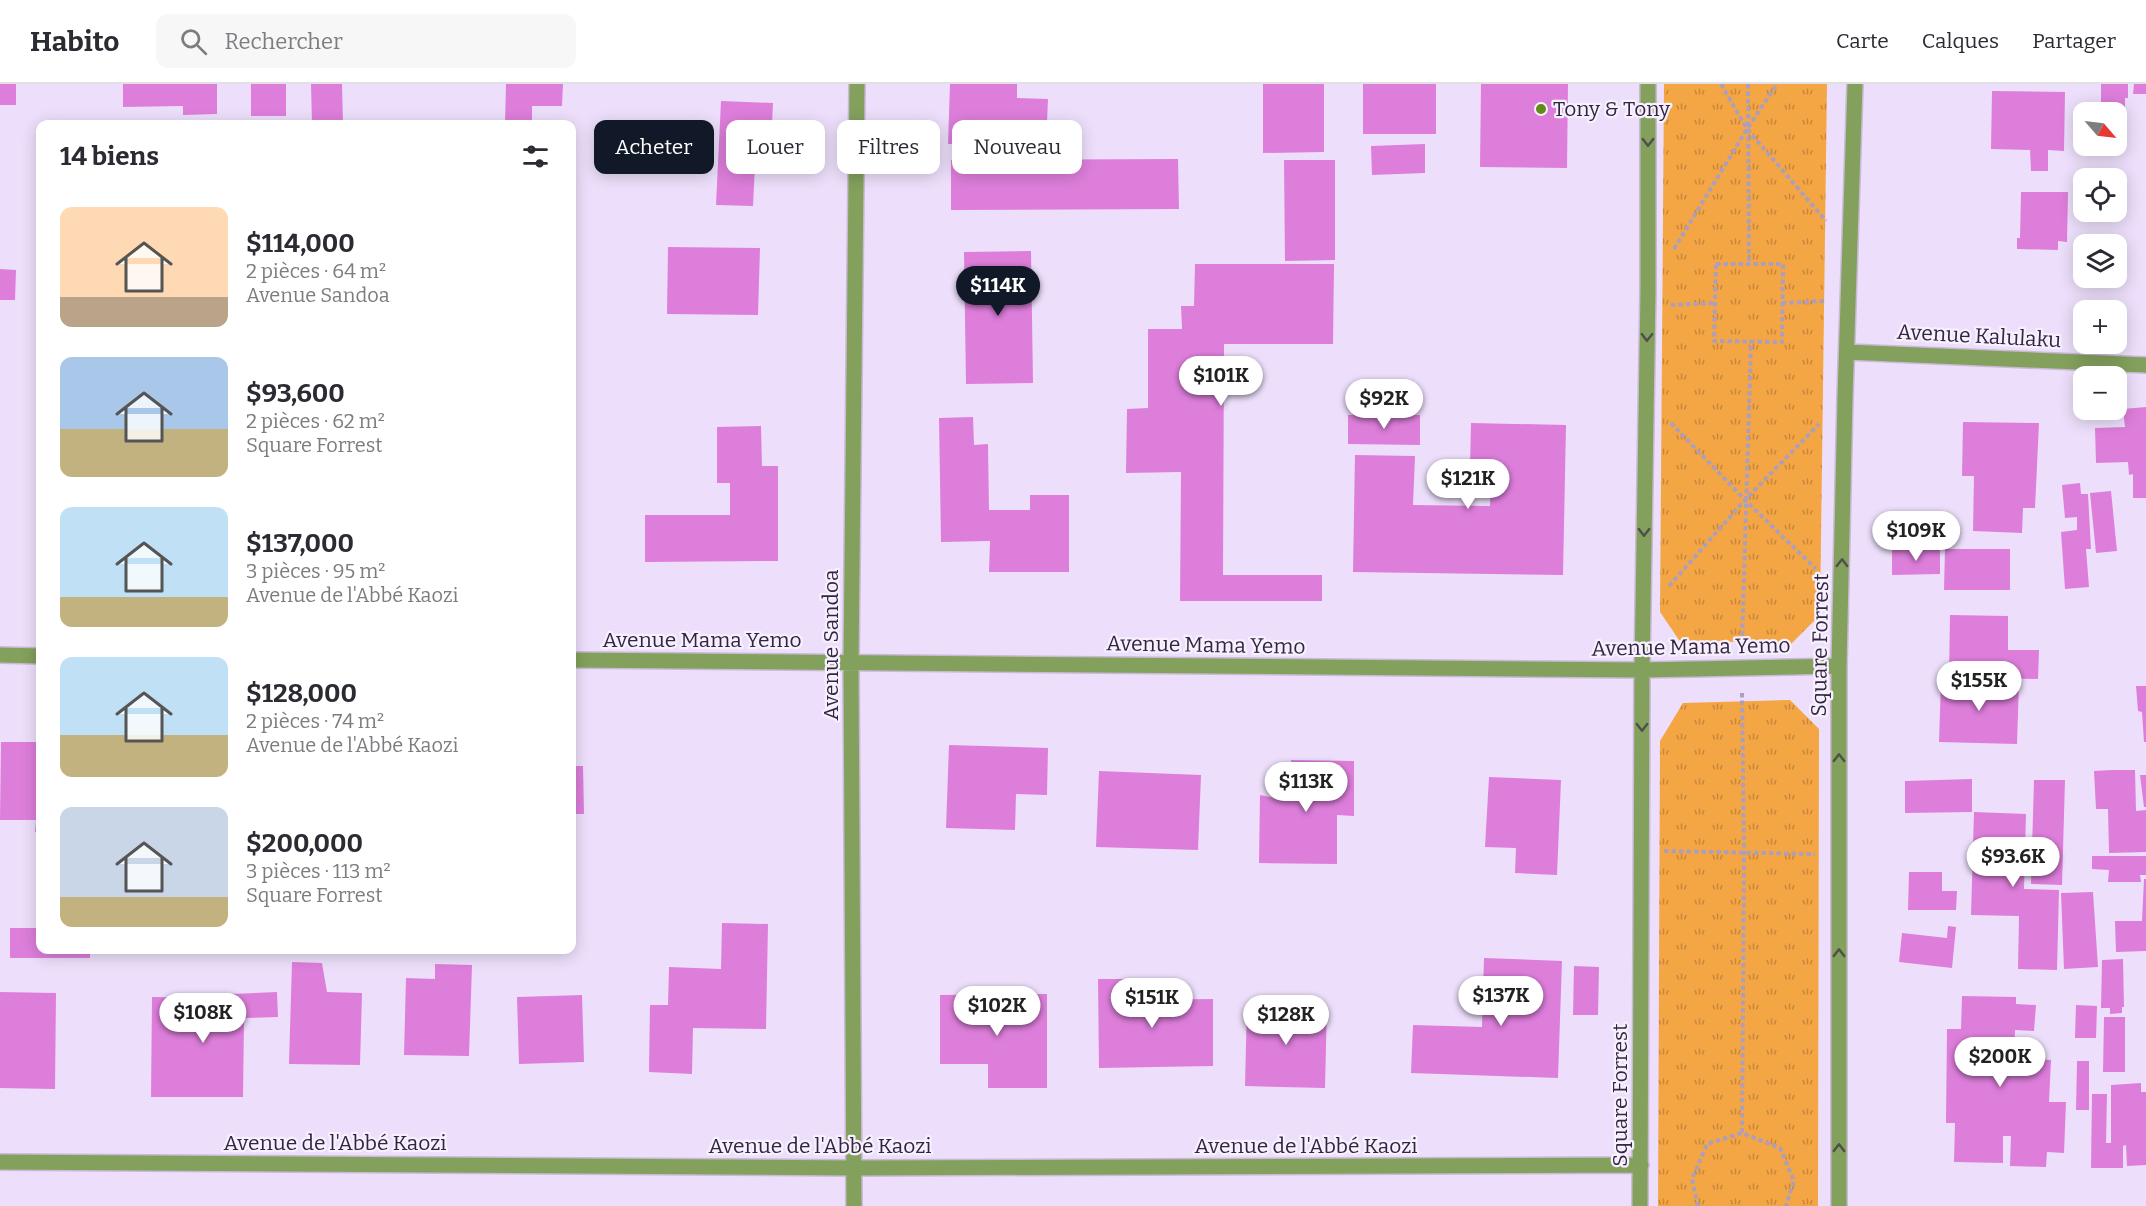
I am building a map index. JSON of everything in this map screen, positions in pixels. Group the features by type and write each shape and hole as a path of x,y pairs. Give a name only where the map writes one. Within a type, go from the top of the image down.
{"street":[{"name":"Avenue Sandoa","path":"854,1206 851,663 856,84"},
{"name":"Square Forrest","path":"1640,1206 1642,670 1648,84"},
{"name":"Square Forrest","path":"1839,1206 1839,666 1855,84"},
{"name":"Avenue Kalulaku","path":"1847,352 2146,365"},
{"path":"0,655 36,656"},
{"name":"Avenue Mama Yemo","path":"576,660 1642,670 1839,666"},
{"name":"Avenue de l'Abbé Kaozi","path":"0,1162 854,1168 1641,1165"}],"path":[{"path":"1721,84 1747,129 1851,250"},
{"path":"1748,84 1749,264"},
{"path":"1673,251 1777,84"},
{"path":"1716,264 1783,264 1782,303 1782,342 1714,341 1716,264"},
{"path":"1782,303 1849,300"},
{"path":"1647,306 1715,303"},
{"path":"1742,1133 1744,853 1742,668 1751,341"},
{"path":"1646,396 1745,500 1841,593"},
{"path":"1644,614 1745,500 1845,398"},
{"path":"1641,850 1820,855"},
{"path":"1698,1206 1692,1179 1707,1144 1742,1133 1780,1148 1794,1181 1786,1206"}],"green space":[{"path":"1664,84 1827,84 1820,615 1791,644 1679,640 1660,612"},
{"path":"1790,700 1819,729 1818,1206 1658,1206 1660,741 1683,703"}],"building":[{"path":"0,84 16,84 16,105 0,105"},
{"path":"123,84 217,84 217,114 183,115 183,106 123,107"},
{"path":"251,84 286,84 286,116 251,116"},
{"path":"311,84 342,84 343,120 312,120"},
{"path":"506,84 563,84 562,106 532,106 532,120 505,120"},
{"path":"950,84 1017,84 1017,98 1048,99 1047,120 952,120 952,144 948,144"},
{"path":"1263,84 1324,84 1324,152 1263,153"},
{"path":"1363,84 1436,84 1436,134 1363,134"},
{"path":"1481,84 1568,84 1567,168 1480,167"},
{"path":"2101,84 2128,84 2128,98 2125,98 2125,102 2101,102"},
{"path":"2134,84 2146,84 2146,94 2133,94"},
{"path":"1992,91 2065,92 2064,151 2048,150 2048,171 2031,171 2030,150 1991,149"},
{"path":"721,101 773,103 772,120 726,120 726,174 755,174 753,206 716,205"},
{"path":"1425,144 1425,173 1372,175 1371,146"},
{"path":"1082,159 1178,159 1179,209 951,210 951,160 952,174 1082,174"},
{"path":"1284,160 1335,160 1335,260 1285,261"},
{"path":"2021,192 2068,192 2067,242 2058,241 2058,250 2017,249 2017,238 2020,238"},
{"path":"668,247 760,248 758,315 667,314"},
{"path":"1031,251 1033,383 966,384 964,252"},
{"path":"1195,264 1334,264 1333,344 1224,344 1223,575 1322,575 1322,601 1180,601 1181,472 1126,473 1127,409 1148,408 1148,329 1182,329 1181,306 1194,306"},
{"path":"0,269 16,270 15,300 0,300"},
{"path":"2146,407 2146,498 2133,498 2133,474 2129,475 2128,462 2096,463 2095,428 2125,427 2127,409"},
{"path":"1348,415 1420,415 1420,445 1348,444"},
{"path":"973,417 974,445 988,444 989,510 1030,510 1030,495 1069,495 1069,572 989,572 990,541 941,542 939,418"},
{"path":"1963,422 2039,423 2035,508 2023,508 2022,533 1973,531 1974,476 1962,476"},
{"path":"1471,423 1566,425 1563,575 1353,572 1355,455 1415,456 1413,505 1490,506 1491,467 1470,467"},
{"path":"761,426 762,466 778,466 778,561 645,562 645,515 730,515 730,483 717,483 717,427"},
{"path":"2080,483 2081,494 2088,494 2091,549 2086,549 2089,587 2065,589 2061,532 2077,530 2077,517 2065,518 2062,485"},
{"path":"2111,491 2117,551 2096,553 2090,493"},
{"path":"1940,549 1940,574 1892,575 1892,550"},
{"path":"1945,549 2010,549 2010,590 1944,590"},
{"path":"1950,615 2008,616 2008,650 2039,650 2038,679 1949,677"},
{"path":"1941,681 2019,683 2017,744 1939,742"},
{"path":"2136,686 2146,686 2146,742 2144,742 2142,712 2138,711"},
{"path":"1,742 36,742 36,820 0,820"},
{"path":"949,745 1048,748 1047,795 1016,794 1015,830 946,828"},
{"path":"1291,760 1354,761 1354,816 1337,815 1337,864 1259,863 1260,795 1274,798 1274,774 1291,774"},
{"path":"576,766 583,766 584,814 576,814"},
{"path":"2135,770 2136,811 2146,810 2146,852 2109,853 2108,809 2096,809 2094,771"},
{"path":"1099,771 1201,775 1198,850 1096,847"},
{"path":"2140,775 2146,775 2146,807 2144,807"},
{"path":"1489,777 1561,780 1557,875 1515,873 1516,848 1485,847"},
{"path":"1972,779 1972,812 1905,813 1905,781"},
{"path":"2034,780 2065,780 2062,885 2031,884"},
{"path":"1974,812 2026,814 2024,889 2059,890 2057,970 2018,969 2019,916 1971,915"},
{"path":"2092,856 2146,856 2146,875 2140,875 2141,882 2108,882 2109,870 2092,869"},
{"path":"1909,872 1942,872 1942,891 1957,891 1956,910 1908,910"},
{"path":"2144,879 2146,879 2146,951 2116,952 2115,921 2142,921"},
{"path":"2093,892 2098,967 2064,969 2061,893"},
{"path":"722,923 768,924 766,1029 693,1028 692,1074 649,1072 650,1005 668,1005 669,967 721,969"},
{"path":"1948,926 1956,927 1952,968 1899,962 1902,933 1947,938"},
{"path":"10,928 36,928 36,954 90,954 90,958 10,958"},
{"path":"1484,958 1562,961 1558,1078 1411,1073 1413,1025 1482,1027"},
{"path":"2123,959 2124,1007 2122,1007 2122,1013 2110,1014 2110,1008 2101,1008 2102,960"},
{"path":"292,962 322,963 327,992 362,993 360,1065 289,1064"},
{"path":"435,964 472,965 469,1056 404,1055 406,978 435,979"},
{"path":"1574,966 1599,967 1598,1015 1573,1015"},
{"path":"1098,979 1140,979 1140,1000 1213,999 1213,1066 1099,1068"},
{"path":"0,992 56,993 55,1089 0,1088"},
{"path":"277,992 278,1017 244,1018 243,1097 151,1097 152,997 231,998 231,994"},
{"path":"1047,994 1047,1088 988,1088 988,1064 940,1064 940,995"},
{"path":"582,995 584,1062 519,1064 517,997"},
{"path":"1962,996 2016,997 2016,1004 2036,1005 2034,1031 2015,1030 2014,1058 2051,1060 2049,1102 2066,1102 2064,1153 2047,1152 2046,1167 2010,1166 2011,1136 2003,1136 2003,1163 1954,1162 1955,1123 1946,1123 1947,1029 1961,1029"},
{"path":"1247,1004 1327,1005 1325,1088 1245,1086"},
{"path":"2076,1005 2097,1006 2096,1038 2075,1038"},
{"path":"2104,1017 2125,1017 2125,1072 2103,1072"},
{"path":"2077,1061 2089,1061 2089,1110 2076,1110"},
{"path":"2141,1083 2141,1092 2146,1092 2146,1165 2127,1166 2126,1145 2123,1146 2123,1168 2091,1168 2092,1094 2107,1094 2106,1143 2111,1143 2111,1085"}],"place":[{"name":"Tony & Tony","path":"1541,109"}]}
